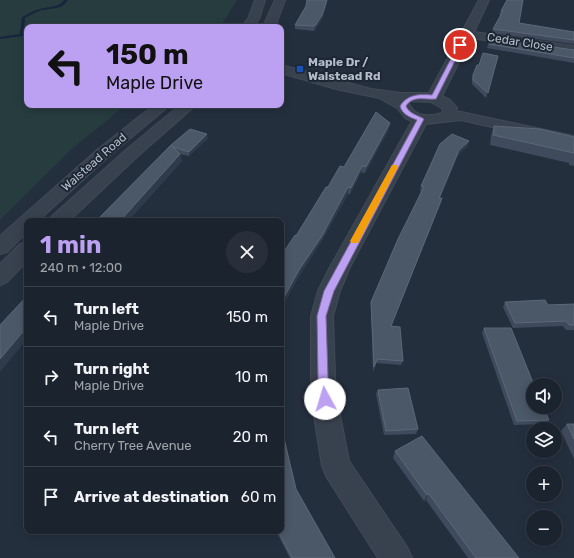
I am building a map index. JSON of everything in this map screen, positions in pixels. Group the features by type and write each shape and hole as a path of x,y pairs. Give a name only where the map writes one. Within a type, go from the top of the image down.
{"street":[{"path":"249,24 253,19 260,0"},
{"path":"270,24 280,0"},
{"path":"434,98 484,0"},
{"name":"Cedar Close","path":"466,34 574,50"},
{"path":"284,70 383,96 432,111 574,141"},
{"path":"396,558 336,466 326,410 323,378 322,316 329,291 340,267 432,111 445,102 423,96 432,111"},
{"name":"Walstead Road","path":"30,218 103,153 159,108"},
{"path":"61,218 133,152 185,108"},
{"name":"Walstead Road","path":"0,247 24,224"},
{"path":"0,278 24,252"}],"green space":[{"path":"0,0 237,0 222,24 24,24 24,108 122,108 74,147 0,220"}],"building":[{"path":"307,0 327,0 322,15 315,26 295,25 306,6"},
{"path":"507,0 523,0 519,23 574,32 574,40 493,29"},
{"path":"490,38 574,50 574,58 489,44"},
{"path":"483,53 498,56 488,93 473,80 473,75 477,65 479,65"},
{"path":"376,112 390,123 366,167 362,166 351,188 348,187 322,236 299,270 284,297 284,252 295,235 296,236 340,166 344,167"},
{"path":"494,126 540,129 574,137 574,153 493,135"},
{"path":"190,129 207,134 189,152 171,145"},
{"path":"452,134 469,141 459,150 439,198 442,198 391,326 400,327 403,361 377,359 374,367 371,302 398,239 424,187 421,186 440,144"},
{"path":"171,145 180,154 123,218 99,218"},
{"path":"24,299 24,331 0,359 0,325"},
{"path":"545,300 548,305 574,304 574,325 569,325 566,321 515,323 505,302"},
{"path":"484,328 511,328 531,378 526,378 526,414 546,414 549,420 517,421"},
{"path":"408,388 418,429 386,431 378,390"},
{"path":"567,424 574,424 574,439"},
{"path":"422,436 519,558 476,558 395,451"},
{"path":"284,438 296,489 335,558 292,558 280,534 284,534"}],"waterway":[{"path":"0,38 22,35 23,18 41,10 62,5 66,0"}],"slow traffic":[{"path":"355,241 395,167"}],"place":[{"name":"Maple Dr / Walstead Rd","path":"300,69"}],"route":[{"path":"325,399 323,378 322,316 329,291 340,267 420,119 411,116 404,110 403,106 407,100 413,98 423,96 434,98 460,45"}]}
